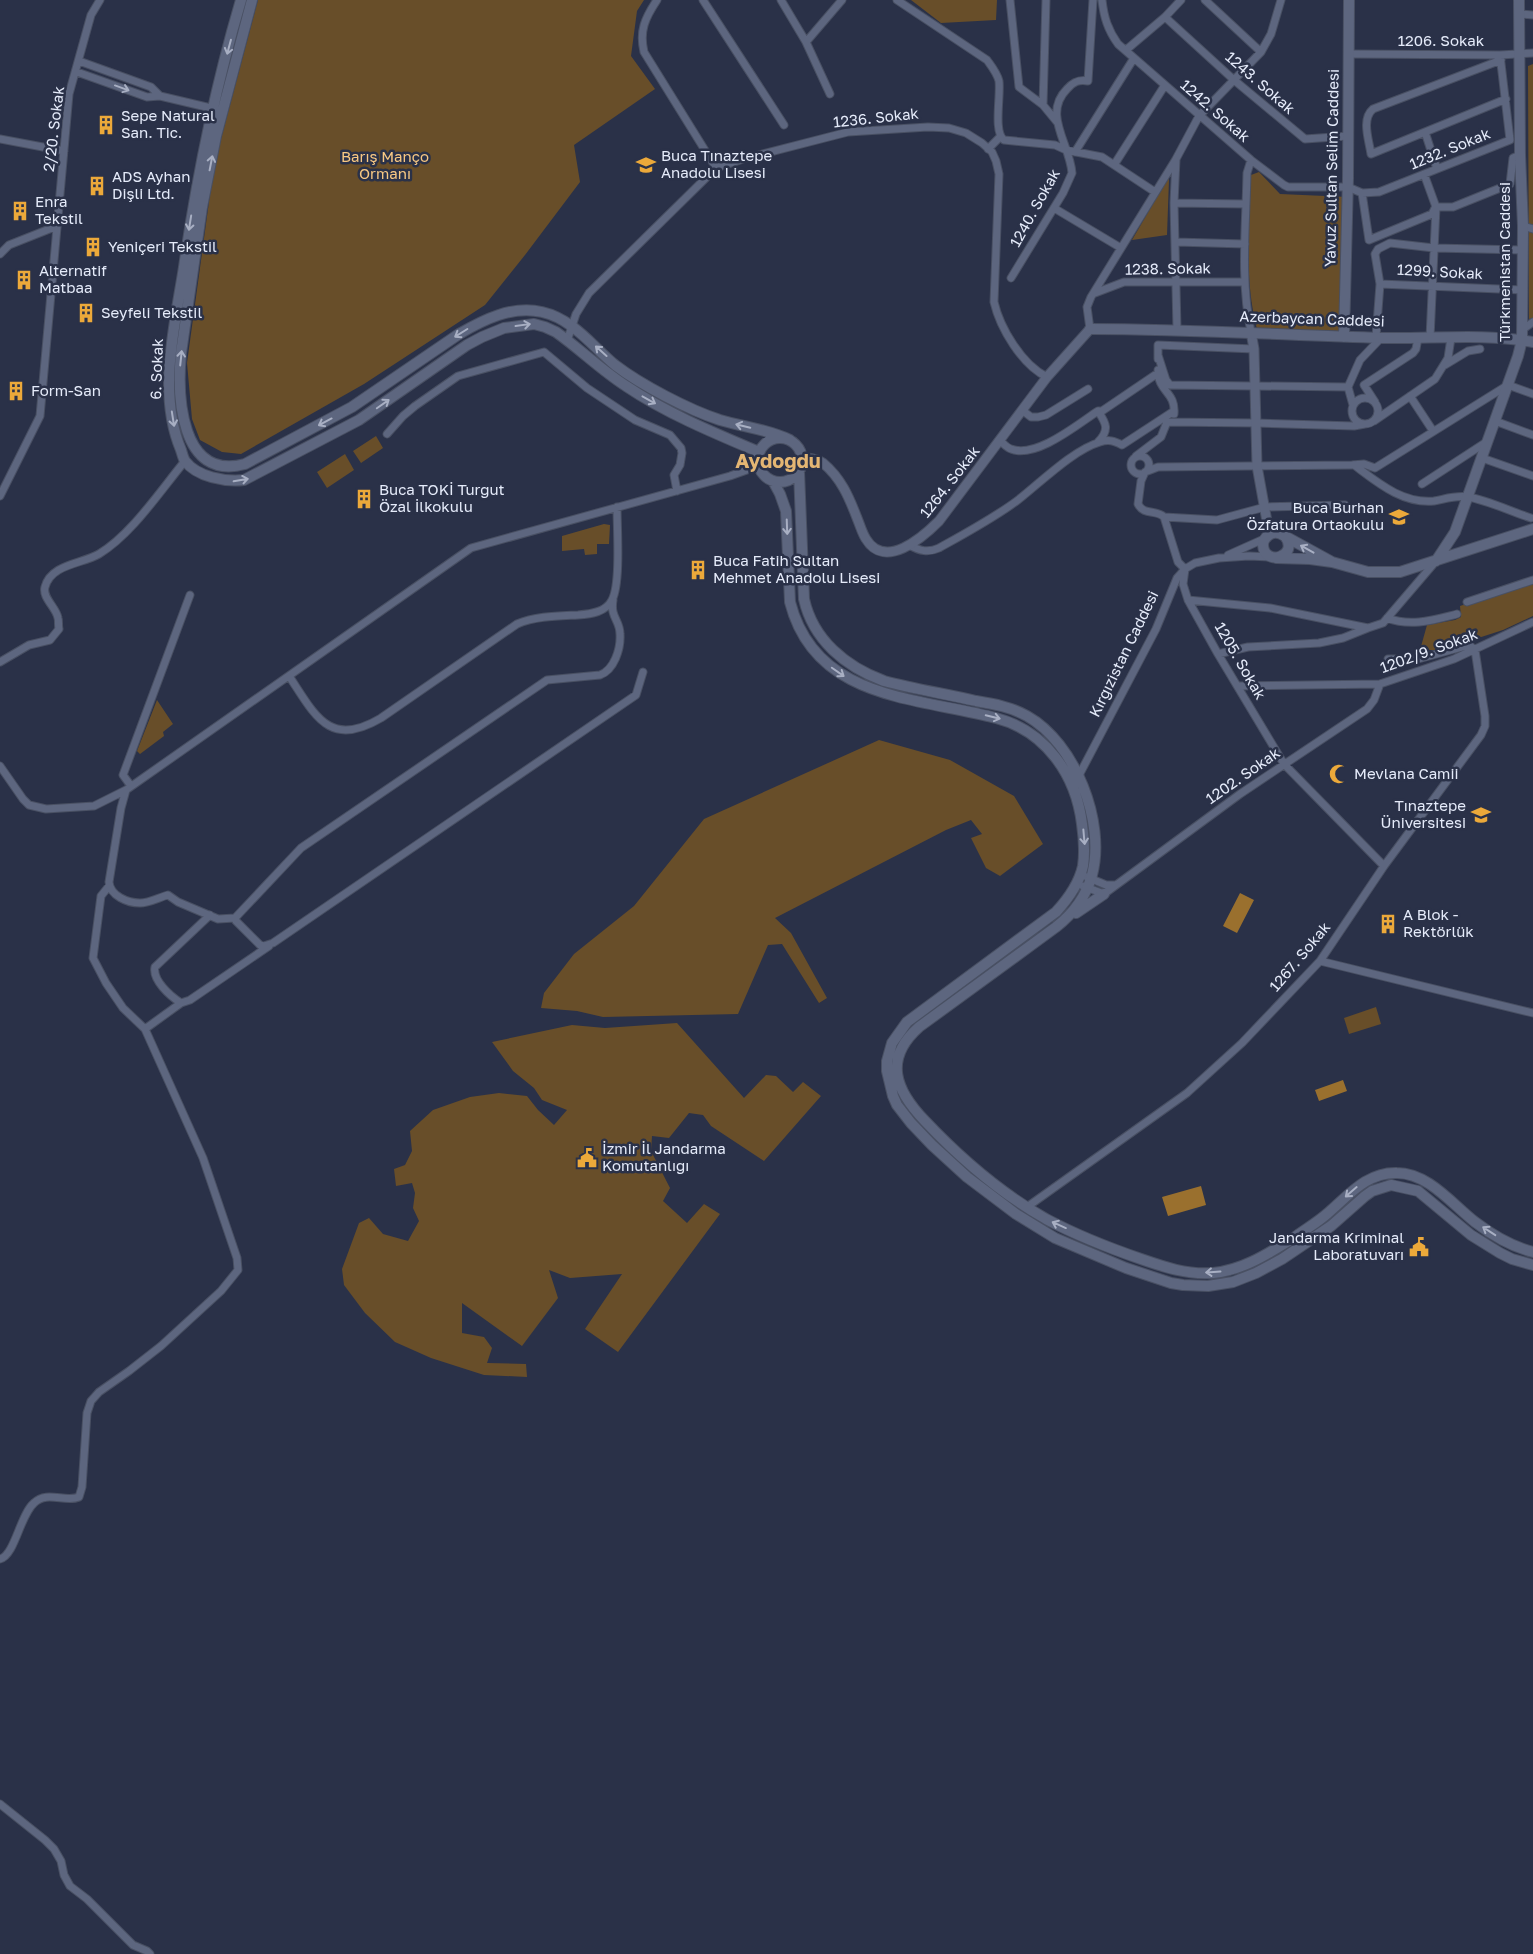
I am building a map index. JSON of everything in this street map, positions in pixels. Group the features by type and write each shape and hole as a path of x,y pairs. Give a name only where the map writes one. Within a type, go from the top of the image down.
{"main road":[{"name":"6. Sokak","path":"241,0 218,110 216,136 202,207 185,320 179,374 181,402 186,428 192,444 200,454 220,466 228,468 245,464 352,407 459,334 495,316 513,312 535,311 554,316 572,326"},
{"name":"6. Sokak","path":"185,460 178,443 172,417 170,364 194,200 218,110 252,0"},
{"name":"Yavuz Sultan Selim Caddesi","path":"1344,337 1350,0"},
{"name":"Türkmenistan Caddesi","path":"1436,561 1456,532 1508,385 1522,335 1523,250 1528,228 1520,155 1519,0"},
{"path":"185,460 212,478 223,481 244,480 359,420 467,345 504,328 534,324 552,330 615,378 640,394 669,410 759,452"},
{"path":"572,326 616,365 660,392 719,420 774,432 795,444 802,457 799,471 804,599 816,630 829,647 850,664 884,681 1005,707 1028,716 1058,742 1070,758 1076,781 1084,836 1084,856 1078,879 1056,912 907,1022 892,1043 887,1061 890,1088 897,1106 932,1146 967,1177 1016,1214 1055,1238 1126,1268 1171,1284 1197,1286 1221,1284 1233,1282 1256,1273 1282,1259 1330,1226 1372,1191 1391,1185 1418,1191 1471,1235 1500,1253 1533,1265"},
{"name":"Azerbaycan Caddesi","path":"1090,329 1177,329 1379,338 1510,338 1522,335 1533,342"},
{"path":"790,440 775,438 768,441 759,452 758,466 766,478 780,482 788,481 799,471"},
{"path":"773,481 786,511 792,611 800,632 821,658 848,679 869,689 888,695 987,716 1019,726 1037,738 1054,754 1076,781 1088,800 1094,829 1095,852 1089,883 1075,910 1056,927"},
{"path":"1332,562 1284,536 1273,533 1266,537 1263,545 1266,552 1272,557 1310,558 1377,574 1400,572 1533,529"},
{"path":"1276,558 1284,555 1288,548 1284,536"},
{"path":"1104,894 919,1026 910,1035 899,1053 897,1063 903,1095 917,1113 962,1157 1027,1207 1048,1220 1120,1252 1170,1268 1190,1272 1212,1273 1232,1270 1252,1262 1327,1214 1363,1183 1382,1174 1400,1173 1412,1175 1431,1185 1477,1223 1512,1244 1533,1252"}],"street":[{"name":"2/20. Sokak","path":"0,496 40,416 69,94 77,72 92,15 100,0"},
{"path":"656,0 642,30 641,40 644,52 716,168"},
{"path":"703,0 784,125"},
{"path":"781,0 806,42 830,94"},
{"path":"806,42 842,0"},
{"path":"897,0 987,60 995,70 999,84 1000,137 988,149"},
{"path":"1010,0 1019,87 1043,105 1057,122"},
{"path":"1043,105 1046,0"},
{"path":"1066,150 1057,122 1057,104 1065,91 1077,81 1088,81 1093,0"},
{"name":"1242. Sokak","path":"1102,0 1105,20 1118,44 1251,160 1288,187 1348,187"},
{"path":"1126,50 1165,17 1181,0"},
{"path":"1205,0 1261,52"},
{"path":"1090,329 1087,307 1094,293 1176,159 1199,116 1261,52 1271,34 1280,1"},
{"path":"1520,14 1533,15"},
{"name":"1243. Sokak","path":"1165,17 1234,80 1305,139 1348,136"},
{"name":"1206. Sokak","path":"1349,54 1501,57 1519,53 1533,53"},
{"path":"1501,57 1373,109 1368,113 1366,119 1371,154 1506,99"},
{"name":"1232. Sokak","path":"1362,193 1379,192 1510,140 1501,57"},
{"path":"1075,152 1134,58"},
{"path":"79,62 151,86 160,96"},
{"path":"77,72 147,97 160,96 218,110"},
{"path":"1114,165 1165,85"},
{"name":"1236. Sokak","path":"567,341 576,314 589,293 716,168 848,132 908,127 949,128 966,134 988,149 996,161 1000,174 994,302 1009,337 1022,356 1040,374 1047,377"},
{"path":"1425,132 1437,169"},
{"path":"1000,137 1004,140 1055,145 1066,150"},
{"path":"0,139 64,150"},
{"name":"1240. Sokak","path":"1011,278 1070,182 1072,173 1066,150 1102,157 1155,192"},
{"path":"1436,207 1453,207 1510,184 1512,158 1520,155"},
{"path":"1176,159 1174,203 1177,329"},
{"path":"1164,517 1178,562 1185,568 1242,550 1266,537 1269,532 1257,466 1254,349 1245,304 1247,173 1251,160"},
{"path":"1424,174 1436,207 1430,338"},
{"path":"1348,187 1362,193 1369,240 1375,254 1380,284"},
{"path":"1174,203 1246,204"},
{"path":"1369,240 1432,214 1436,207"},
{"path":"1054,208 1121,248"},
{"path":"0,254 9,245 57,226"},
{"path":"1176,242 1245,244"},
{"path":"1375,254 1378,249 1390,243 1434,248 1523,250"},
{"name":"1238. Sokak","path":"1094,293 1124,282 1245,282"},
{"name":"1299. Sokak","path":"1379,338 1380,284 1523,290"},
{"path":"1522,335 1533,322"},
{"name":"1264. Sokak","path":"802,457 822,462 847,491 864,536 871,546 881,551 891,552 909,545 939,521 1047,377 1090,329"},
{"path":"1365,424 1361,424 1352,414 1353,405 1348,387 1360,360 1379,338"},
{"path":"1374,421 1378,414 1375,402 1364,385 1412,353 1416,348 1418,338"},
{"path":"1451,338 1448,358 1435,379 1374,421 1354,426 1256,422 1168,422 1161,437 1136,456 1131,463 1132,469 1137,474 1158,468 1364,464 1375,468 1508,385 1533,394"},
{"path":"1174,422 1172,399 1159,384 1158,346 1254,349"},
{"path":"1443,367 1468,351 1480,349"},
{"path":"387,434 415,406 458,376 544,352 587,388 635,420 670,434 681,448 682,453 680,465 674,475 677,491"},
{"path":"1158,355 1166,380 1170,385 1348,387"},
{"path":"999,440 1010,449 1032,449 1057,438 1158,373"},
{"path":"1022,410 1031,417 1042,416 1088,389"},
{"path":"1410,396 1433,431"},
{"path":"1353,405 1364,398 1375,402"},
{"path":"1096,444 1103,437 1107,429 1100,411"},
{"path":"909,545 928,552 939,548 1012,504 1076,454 1096,444 1114,440 1122,445 1174,411"},
{"path":"1495,422 1533,435"},
{"path":"1422,484 1488,441"},
{"path":"1136,456 1145,457 1149,462 1149,468 1141,481 1140,508 1148,513 1158,513 1164,517 1216,520 1265,506 1345,505"},
{"path":"1482,458 1533,476"},
{"path":"0,662 29,645 50,640 59,629 58,617 44,592 45,585 50,576 60,569 98,554 123,536 185,460"},
{"path":"1354,465 1384,488 1405,497 1433,501 1448,497 1468,497 1531,518"},
{"path":"0,766 22,799 29,805 46,809 94,806 129,788 471,548 730,476 758,466"},
{"path":"1265,506 1278,530 1284,536"},
{"path":"109,886 114,893 122,898 140,903 168,895 178,902 218,918 235,918 301,848 547,680 600,675 608,672 614,665 620,636 612,613 617,580 618,507"},
{"path":"1218,558 1249,556 1276,558"},
{"name":"Türkmenistan Caddesi","path":"1218,654 1248,646 1319,643 1343,638 1383,623 1436,561"},
{"name":"Kırgızistan Caddesi","path":"1076,781 1156,628 1177,578 1185,568"},
{"name":"1205. Sokak","path":"1185,568 1183,584 1188,600 1284,764 1384,866"},
{"path":"1467,602 1533,580"},
{"path":"0,1559 8,1554 24,1516 35,1502 49,1496 72,1500 79,1497 82,1487 87,1413 91,1401 99,1392 161,1346 221,1291 238,1270 236,1258 203,1158 145,1029 123,1008 106,983 93,958 101,896 109,886 119,816 129,788 124,776 190,595"},
{"path":"289,676 315,716 323,723 343,730 360,728 381,718 517,624 539,618 595,613 605,608 613,600"},
{"path":"1188,600 1270,608 1368,628"},
{"path":"1387,618 1402,622 1422,622 1457,614"},
{"name":"1202/9. Sokak","path":"1238,686 1380,684 1454,659 1533,622"},
{"path":"1388,659 1409,661 1469,645 1475,650"},
{"name":"1267. Sokak","path":"1027,1207 1187,1093 1242,1043 1320,961 1384,866 1481,735 1485,726 1475,650"},
{"path":"145,1029 636,695 642,672"},
{"name":"1202. Sokak","path":"1104,894 1284,764 1367,708 1374,700 1380,684"},
{"path":"1078,879 1089,883 1115,885"},
{"path":"1089,883 1104,894"},
{"path":"181,1003 157,981 154,971 155,967 210,915"},
{"path":"235,918 238,925 260,945 264,946 273,943"},
{"path":"1320,961 1533,1012"},
{"path":"0,1804 54,1849 61,1861 64,1875 70,1886 87,1899 133,1944 148,1951 150,1954"}],"green space":[{"name":"Barış Manço Ormanı","path":"258,0 644,0 637,11 631,56 655,89 574,145 580,182 485,305 364,384 241,454 222,452 200,440 192,419 187,363 214,165"},
{"path":"911,0 997,0 996,20 941,23"},
{"path":"1533,64 1533,318 1529,319 1528,66"},
{"path":"1259,172 1280,194 1348,197 1341,331 1257,329 1250,291 1249,233 1251,175"},
{"path":"1168,178 1167,235 1132,240"},
{"path":"376,436 383,448 361,463 353,451"},
{"path":"345,454 354,470 327,488 317,472"},
{"path":"604,524 610,525 609,544 597,544 597,554 585,555 584,549 562,551 562,536"},
{"path":"1533,581 1533,616 1503,630 1441,650 1420,650 1427,625 1455,620 1461,617 1460,606"},
{"path":"157,700 173,724 163,732 164,736 140,754 137,751"},
{"path":"879,740 950,760 1014,796 1043,844 1000,876 986,868 971,838 982,834 971,820 946,830 775,918 791,933 827,998 819,1003 782,944 768,945 738,1014 603,1017 577,1011 541,1008 544,993 574,954 634,906 704,819"},
{"path":"1376,1007 1381,1024 1349,1034 1344,1018"},
{"path":"677,1023 744,1098 766,1075 776,1076 793,1092 803,1082 821,1096 764,1161 711,1126 703,1115 689,1113 669,1138 652,1136 651,1151 670,1188 663,1201 687,1223 704,1204 720,1214 618,1352 585,1329 622,1274 570,1278 549,1270 558,1298 522,1346 462,1303 462,1333 484,1337 492,1348 487,1363 526,1364 527,1377 484,1375 431,1358 395,1342 365,1313 344,1285 342,1269 359,1223 369,1218 383,1234 408,1241 419,1221 413,1208 415,1193 412,1183 396,1186 394,1169 405,1165 412,1151 410,1131 433,1110 470,1097 499,1093 527,1096 554,1125 567,1110 542,1100 534,1088 513,1071 492,1042 572,1025 605,1028"}],"shaded area":[{"path":"1240,893 1254,900 1237,933 1223,926"},
{"path":"1343,1080 1347,1091 1319,1101 1315,1090"},
{"path":"1201,1186 1206,1205 1168,1216 1162,1197"}],"place":[{"name":"Sepe Natural San. Tic.","path":"106,125"},
{"name":"Buca Tınaztepe Anadolu Lisesi","path":"646,165"},
{"name":"ADS Ayhan Dişli Ltd.","path":"97,186"},
{"name":"Enra Tekstil","path":"20,211"},
{"name":"Yeniçeri Tekstil","path":"93,247"},
{"name":"Alternatif Matbaa","path":"24,280"},
{"name":"Seyfeli Tekstil","path":"86,313"},
{"name":"Form-San","path":"16,391"},
{"name":"Buca TOKİ Turgut Özal İlkokulu","path":"364,499"},
{"name":"Buca Burhan Özfatura Ortaokulu","path":"1399,517"},
{"name":"Buca Fatih Sultan Mehmet Anadolu Lisesi","path":"698,570"},
{"name":"Mevlana Camii","path":"1339,774"},
{"name":"Tınaztepe Üniversitesi","path":"1481,815"},
{"name":"A Blok - Rektörlük","path":"1388,924"},
{"name":"İzmir İl Jandarma Komutanlığı","path":"587,1158"},
{"name":"Jandarma Kriminal Laboratuvarı","path":"1419,1247"}],"district":[{"name":"Aydoğdu","path":"778,461"}]}
